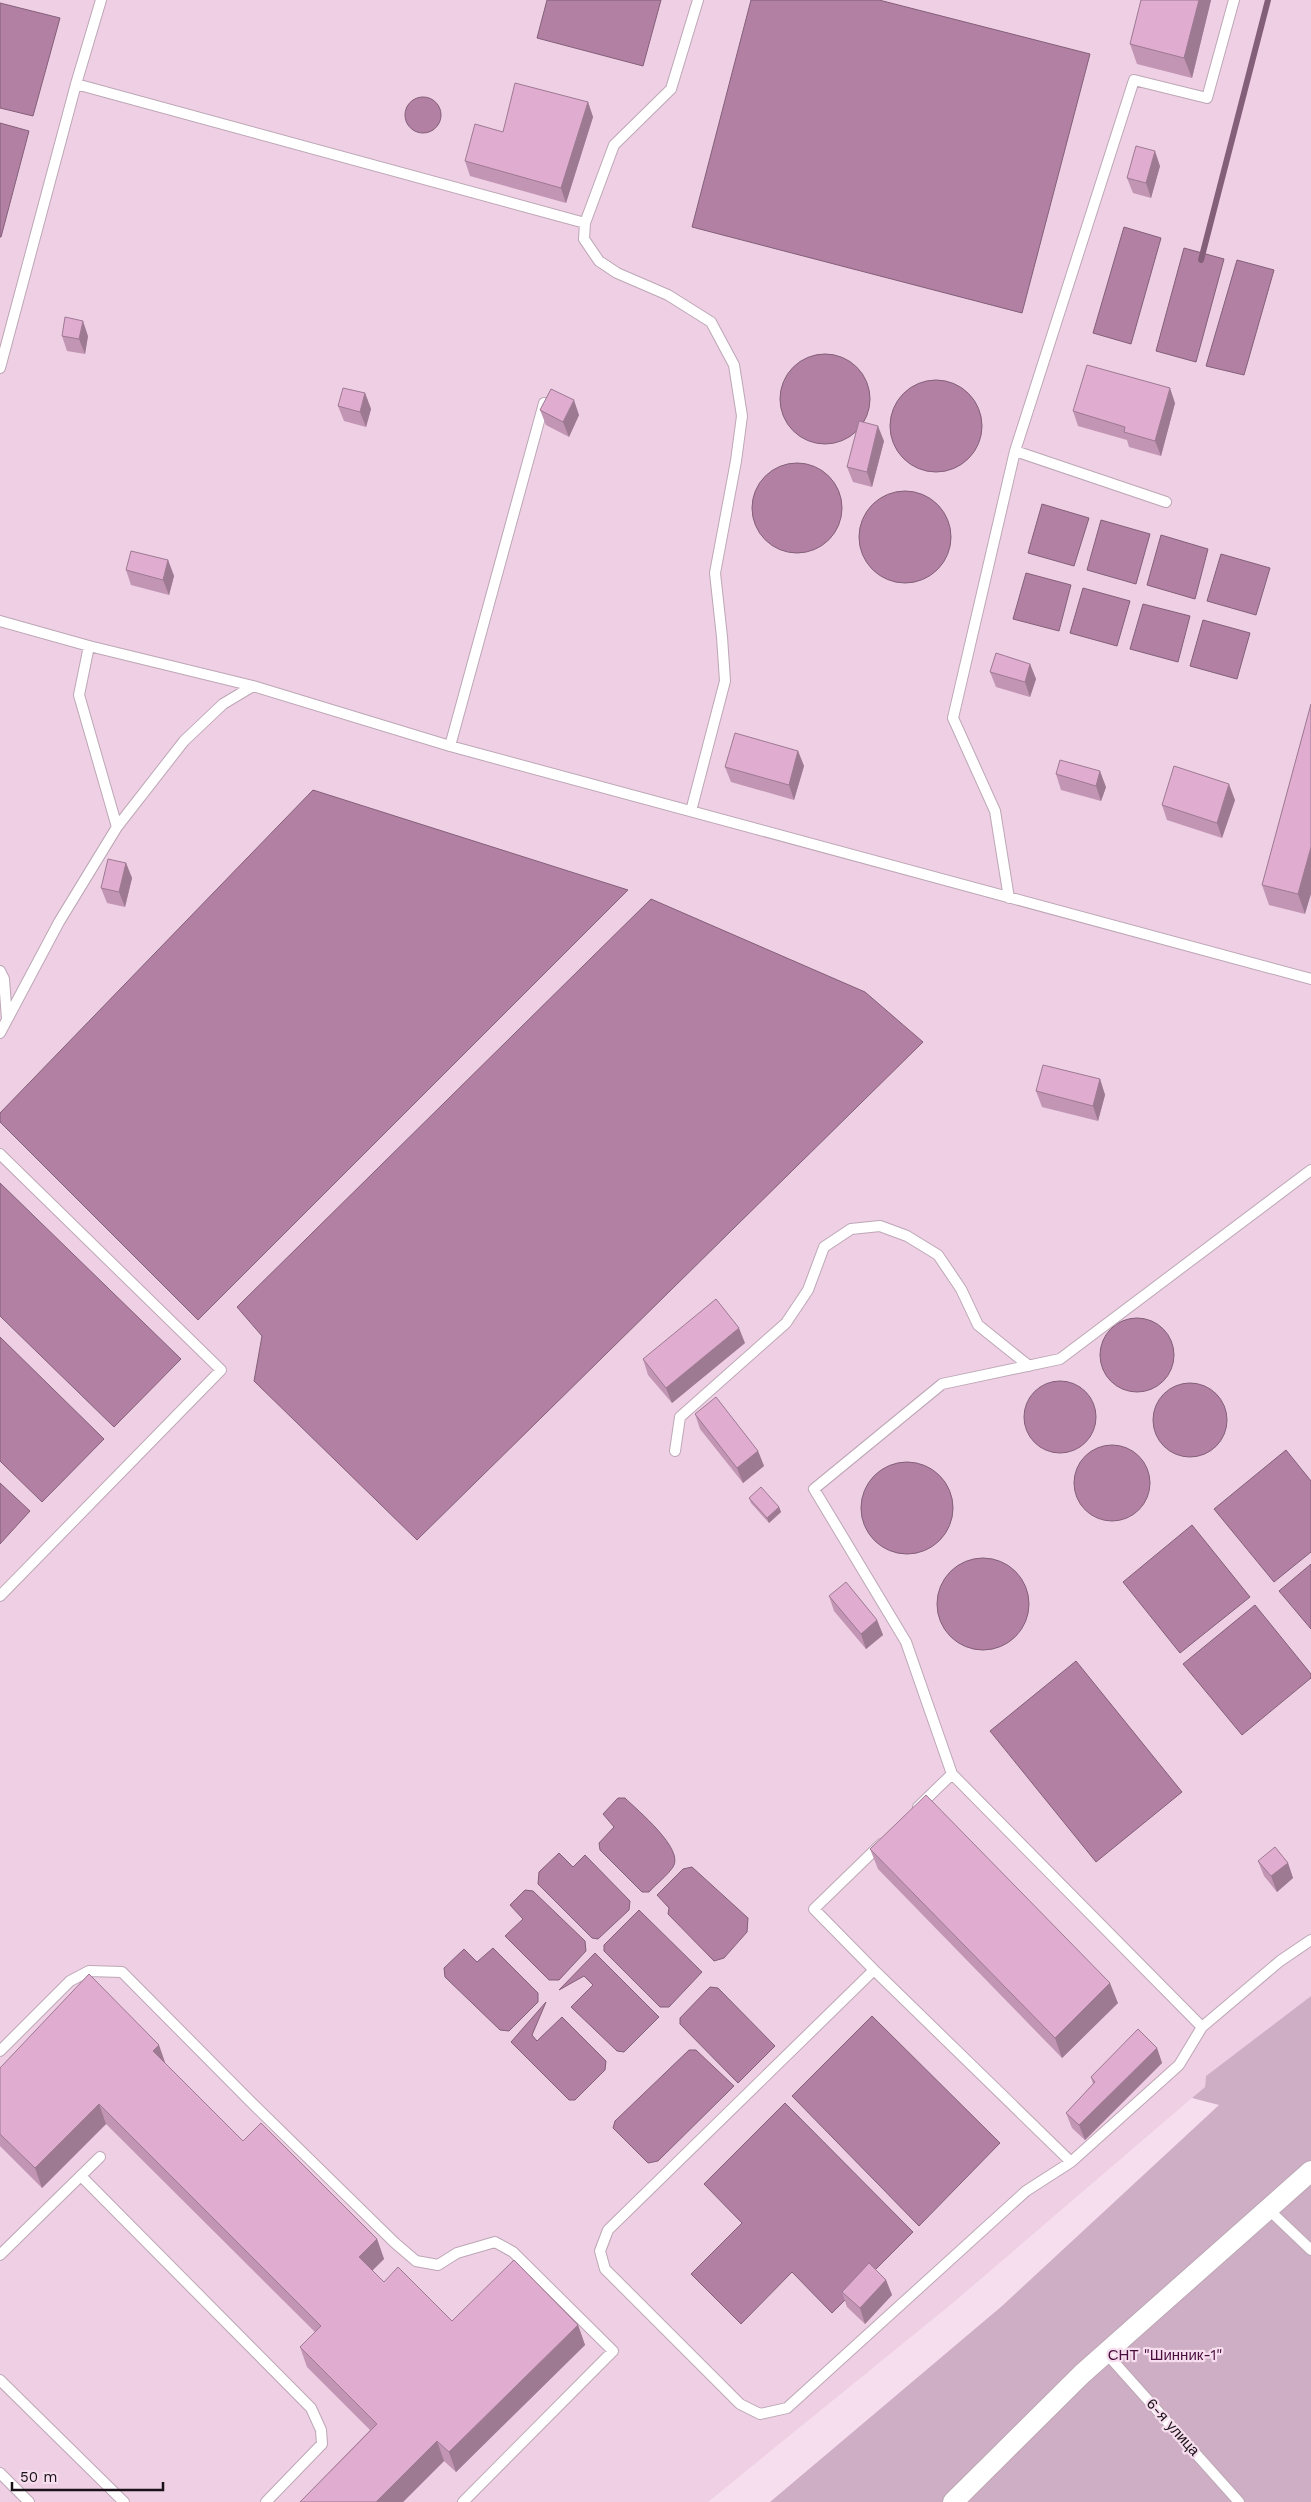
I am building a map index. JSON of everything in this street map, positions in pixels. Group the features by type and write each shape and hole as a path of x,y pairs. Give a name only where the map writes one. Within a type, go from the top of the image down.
{"street":[{"path":"952,2502 1106,2353 1311,2171"}],"lane":[{"path":"0,368 76,84 101,0"},
{"path":"691,811 725,681 714,573 736,461 742,416 734,365 711,322 668,295 617,273 599,261 584,239 585,223 614,145 671,89 698,0"},
{"path":"1009,898 995,811 953,718 1015,451 1134,80 1207,98 1234,0"},
{"path":"76,84 585,223"},
{"path":"450,746 544,403"},
{"path":"1015,451 1166,502"},
{"path":"0,621 89,646 253,686 450,746 1311,979"},
{"path":"89,646 78,695 117,827"},
{"path":"0,1033 59,922 117,827 184,741 223,704 253,686"},
{"path":"0,971 4,979 7,1020"},
{"path":"0,1154 221,1370 0,1596"},
{"path":"1202,2027 952,1774 906,1642 814,1489 942,1384 1060,1359 1311,1170"},
{"path":"675,1451 680,1417 786,1323 808,1290 824,1247 851,1229 880,1226 908,1236 938,1255 961,1288 978,1325 1029,1366"},
{"path":"910,1815 952,1774"},
{"path":"890,1835 814,1909 1071,2162"},
{"path":"874,1970 608,2230 600,2250 605,2269 740,2404 760,2414 787,2408 1026,2191 1071,2162 1179,2065 1202,2027 1280,1960 1311,1940"},
{"path":"0,2051 70,1981 89,1970 122,1972 250,2102 416,2261 438,2265 457,2253 495,2242 519,2258 613,2351 463,2502"},
{"path":"0,2255 100,2157"},
{"path":"81,2176 312,2408 321,2430 322,2444 266,2502"},
{"path":"1268,2209 1311,2250"},
{"name":"6-я улица","path":"1106,2353 1239,2502"},
{"path":"0,2380 124,2502"},
{"path":"0,2473 29,2502"}],"shaded area":[{"path":"0,0 1311,0 1311,1996 1206,2076 1205,2087 954,2302 708,2502 0,2502"},
{"path":"547,0 661,0 643,66 537,38"},
{"path":"751,0 879,0 1090,54 1022,313 692,227"},
{"path":"0,3 60,18 33,116 0,108"},
{"path":"423,97 430,98 436,102 440,108 440,122 436,128 430,132 423,133 416,132 410,128 406,122 405,115 406,108 410,102 416,98"},
{"path":"0,123 29,131 1,237 0,237"},
{"path":"1124,227 1161,238 1131,344 1093,333"},
{"path":"1184,248 1224,259 1196,362 1156,351"},
{"path":"1237,260 1274,270 1244,375 1206,366"},
{"path":"825,354 842,357 857,367 867,382 870,399 867,416 857,431 842,441 825,444 808,441 793,431 783,416 780,399 783,382 793,367 808,357"},
{"path":"936,380 953,384 968,394 978,409 982,426 978,443 968,458 953,468 936,472 919,468 904,458 894,443 890,426 894,409 904,394 919,384"},
{"path":"797,463 814,466 829,476 839,491 842,508 839,525 829,540 814,550 797,553 780,550 765,540 755,525 752,508 755,491 765,476 780,466"},
{"path":"905,491 923,495 937,505 947,519 951,537 947,555 937,569 923,579 905,583 887,579 873,569 863,555 859,537 863,519 873,505 887,495"},
{"path":"1042,504 1089,518 1074,566 1028,553"},
{"path":"1101,520 1150,534 1136,584 1087,570"},
{"path":"1161,535 1208,549 1195,599 1147,585"},
{"path":"1221,554 1270,568 1256,615 1207,601"},
{"path":"1026,573 1071,585 1059,631 1013,619"},
{"path":"1083,588 1130,601 1117,646 1070,633"},
{"path":"1143,604 1190,616 1178,662 1130,649"},
{"path":"1203,620 1250,633 1237,679 1190,666"},
{"path":"313,790 628,890 198,1320 0,1122 0,1113"},
{"path":"651,899 865,992 923,1042 417,1540 254,1381 262,1336 237,1307"},
{"path":"0,1183 181,1359 114,1427 0,1316"},
{"path":"1137,1318 1158,1324 1168,1334 1174,1355 1168,1376 1158,1386 1137,1392 1116,1386 1106,1376 1100,1355 1106,1334 1116,1324"},
{"path":"0,1337 104,1439 42,1502 0,1461"},
{"path":"1067,1381 1086,1391 1094,1403 1096,1417 1094,1431 1086,1443 1074,1451 1053,1453 1034,1443 1026,1431 1024,1410 1034,1391 1046,1383"},
{"path":"1190,1383 1211,1389 1221,1399 1227,1420 1221,1441 1211,1451 1190,1457 1169,1451 1159,1441 1153,1420 1159,1399 1169,1389"},
{"path":"1112,1445 1126,1448 1139,1456 1147,1469 1150,1483 1147,1497 1139,1510 1126,1518 1112,1521 1098,1518 1085,1510 1077,1497 1074,1483 1077,1469 1085,1456 1098,1448"},
{"path":"1286,1450 1311,1481 1311,1552 1274,1582 1214,1509"},
{"path":"907,1462 925,1466 939,1476 949,1490 953,1508 949,1526 939,1540 925,1550 907,1554 889,1550 875,1540 865,1526 861,1508 865,1490 875,1476 889,1466"},
{"path":"0,1483 30,1511 0,1544"},
{"path":"1192,1525 1250,1597 1180,1653 1123,1582"},
{"path":"983,1558 1001,1562 1015,1572 1025,1586 1029,1604 1025,1622 1015,1636 1001,1646 983,1650 965,1646 951,1636 941,1622 937,1604 941,1586 951,1572 965,1562"},
{"path":"1311,1564 1311,1629 1279,1591"},
{"path":"1255,1605 1311,1674 1311,1678 1242,1735 1183,1664"},
{"path":"1076,1661 1182,1792 1096,1862 990,1731"},
{"path":"618,1798 625,1798 658,1830 672,1850 675,1859 673,1867 668,1874 649,1892 642,1892 600,1850 599,1843 614,1827 603,1814"},
{"path":"559,1853 573,1867 585,1855 630,1901 629,1910 598,1939 592,1938 538,1884 539,1872"},
{"path":"692,1867 748,1918 747,1932 724,1958 714,1961 668,1914 669,1908 657,1895 683,1869"},
{"path":"525,1890 533,1891 585,1941 586,1951 559,1980 549,1980 505,1936 523,1919 510,1905"},
{"path":"639,1910 702,1972 669,2007 660,2007 604,1951 604,1945"},
{"path":"493,1948 538,1993 538,2002 509,2031 500,2030 445,1977 444,1968 464,1949 477,1962"},
{"path":"595,1953 659,2017 624,2052 617,2051 571,2007 593,1985 584,1976 559,1990"},
{"path":"710,1987 718,1988 775,2046 738,2083 680,2024 680,2018"},
{"path":"546,2002 532,2035 537,2041 562,2017 606,2061 605,2070 575,2100 569,2100 511,2042"},
{"path":"872,2016 1000,2143 919,2226 792,2096"},
{"path":"689,2050 696,2050 734,2086 658,2161 648,2163 613,2128 615,2121"},
{"path":"785,2103 913,2232 832,2313 792,2272 741,2324 691,2274 742,2223 704,2184"}],"green space":[{"name":"СНТ \"Шинник-1\"","path":"1311,1996 1311,2502 770,2502 1002,2306 1219,2105 1192,2098 1205,2087 1206,2076"}],"building":[{"path":"1141,0 1199,0 1184,58 1130,44"},
{"path":"515,83 588,102 561,188 465,161 475,124 503,132"},
{"path":"1136,146 1155,151 1146,183 1127,178"},
{"path":"65,317 83,321 79,339 62,336"},
{"path":"1087,365 1170,388 1155,441 1124,432 1125,427 1073,411"},
{"path":"343,388 365,393 360,412 338,406"},
{"path":"551,389 574,400 563,422 540,410"},
{"path":"859,421 878,426 867,472 847,467"},
{"path":"131,551 168,560 163,580 126,570"},
{"path":"996,653 1030,664 1025,682 990,672"},
{"path":"1311,704 1311,847 1298,894 1262,885"},
{"path":"735,733 798,751 789,785 725,767"},
{"path":"1060,760 1100,771 1096,786 1056,774"},
{"path":"1174,766 1229,784 1217,823 1162,805"},
{"path":"108,859 126,863 119,892 101,888"},
{"path":"1043,1065 1100,1079 1093,1106 1036,1091"},
{"path":"716,1299 739,1328 666,1388 643,1359"},
{"path":"716,1397 758,1451 737,1468 695,1414"},
{"path":"761,1487 779,1507 767,1518 749,1498"},
{"path":"846,1582 877,1620 861,1634 829,1596"},
{"path":"926,1795 1110,1983 1055,2038 870,1849"},
{"path":"1275,1847 1288,1863 1271,1876 1258,1861"},
{"path":"89,1974 159,2045 153,2051 243,2141 261,2123 377,2239 359,2257 384,2282 398,2267 452,2321 514,2260 578,2325 449,2452 437,2441 376,2502 300,2502 377,2424 300,2347 321,2326 99,2104 35,2168 0,2134 0,2068"},
{"path":"1138,2029 1157,2048 1079,2125 1066,2113 1095,2082 1091,2077"},
{"path":"869,2263 886,2280 860,2308 842,2292"}],"waterway":[{"path":"1201,260 1268,0"}]}
